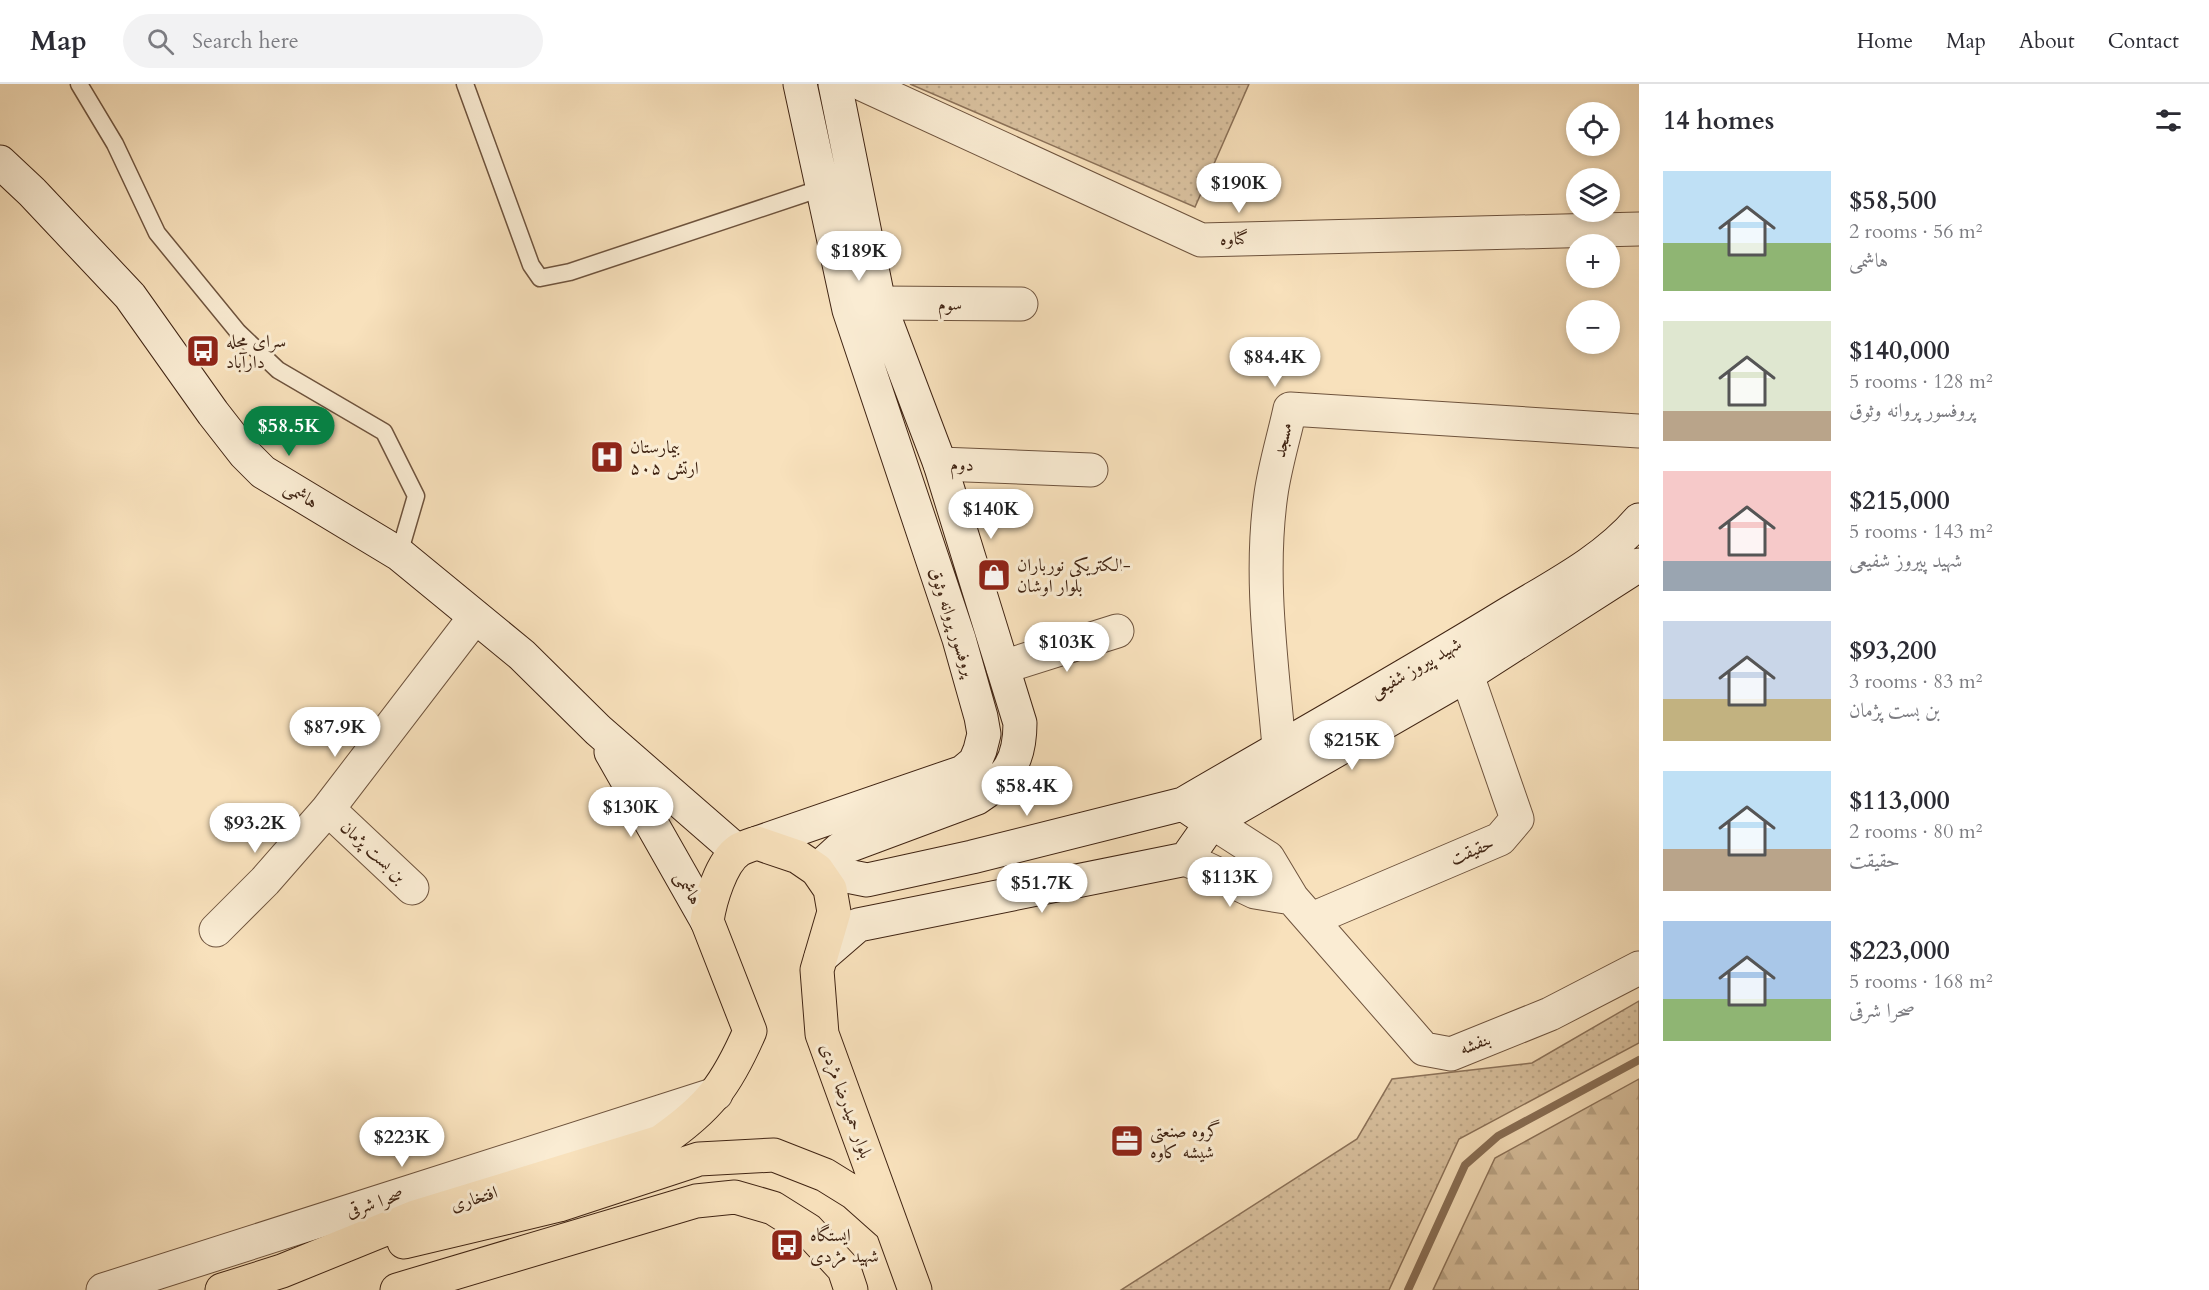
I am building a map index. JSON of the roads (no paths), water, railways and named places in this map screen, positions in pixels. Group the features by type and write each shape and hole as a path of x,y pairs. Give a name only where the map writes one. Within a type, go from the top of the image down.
{"main road":[{"name":"پروفسور پروانه وثوق","path":"747,847 963,772 975,762 984,734 959,639 904,474 864,307 822,188 800,84"},
{"name":"پروفسور پروانه وثوق","path":"818,870 840,849 976,798 997,785 1012,766 1020,745 1020,723 940,464 864,307 854,179 835,84"},
{"name":"گناوه","path":"862,84 1201,240 1639,229"},
{"name":"هاشمی","path":"0,162 32,192 130,296 213,413 245,454 263,472 399,554 522,655 598,730 747,847"},
{"path":"822,188 854,179"},
{"name":"سوم","path":"864,307 1021,304"},
{"name":"مسجد","path":"1279,747 1267,597 1268,545 1271,494 1290,409 1639,431"},
{"name":"دوم","path":"904,474 940,464 1091,470"},
{"name":"شهید پیروز شفیعی","path":"1186,860 1212,822 1460,660 1608,550 1635,535"},
{"name":"شهید پیروز شفیعی","path":"818,870 867,880 972,857 1183,804 1279,747 1460,660 1639,565"},
{"name":"بن بست پژمان","path":"412,888 328,810 475,617"},
{"path":"1003,666 1117,632"},
{"name":"حقیقت","path":"1302,909 1500,839 1517,819 1460,660"},
{"name":"هاشمی","path":"598,730 707,921"},
{"path":"1183,804 1268,858 1302,909"},
{"path":"216,930 265,881 328,810"},
{"path":"945,810 936,834 937,848 972,857"},
{"path":"716,1094 734,1066 750,1031 707,921 710,902 719,877 747,847 798,857 818,870"},
{"path":"821,957 858,925 1186,860 1255,892 1302,909"},
{"name":"بلوار حمیدرضا مژدی","path":"818,870 830,889 834,912 817,970 822,1034 915,1290"},
{"name":"بنفشه","path":"1302,909 1424,1049 1451,1054 1550,1014 1639,968"},
{"name":"افتخاری","path":"222,1290 282,1271 415,1217 660,1142 689,1122 716,1094"},
{"name":"صحرا شرقی","path":"103,1290 716,1094"},
{"path":"282,1271 559,1205 699,1160 774,1155 825,1174 855,1193 892,1227"},
{"path":"405,1288 696,1201 735,1197 773,1208 808,1230 847,1280"}],"lane":[{"path":"79,84 115,144 157,233 238,332 278,370 384,432 416,496 399,554"},
{"path":"465,84 531,265 540,278 570,272 822,188"}],"waterway":[{"path":"1408,1290 1465,1165 1498,1136 1639,1060"}],"place":[{"name":"سرای محله دارآباد","path":"203,351"},
{"name":"بیمارستان ۵۰۵ ارتش","path":"607,457"},
{"name":"الکتریکی نورباران- بلوار اوشان","path":"994,575"},
{"name":"گروه صنعتی شیشه کاوه","path":"1127,1141"},
{"name":"ایستگاه شهید مژدی","path":"787,1245"}]}
